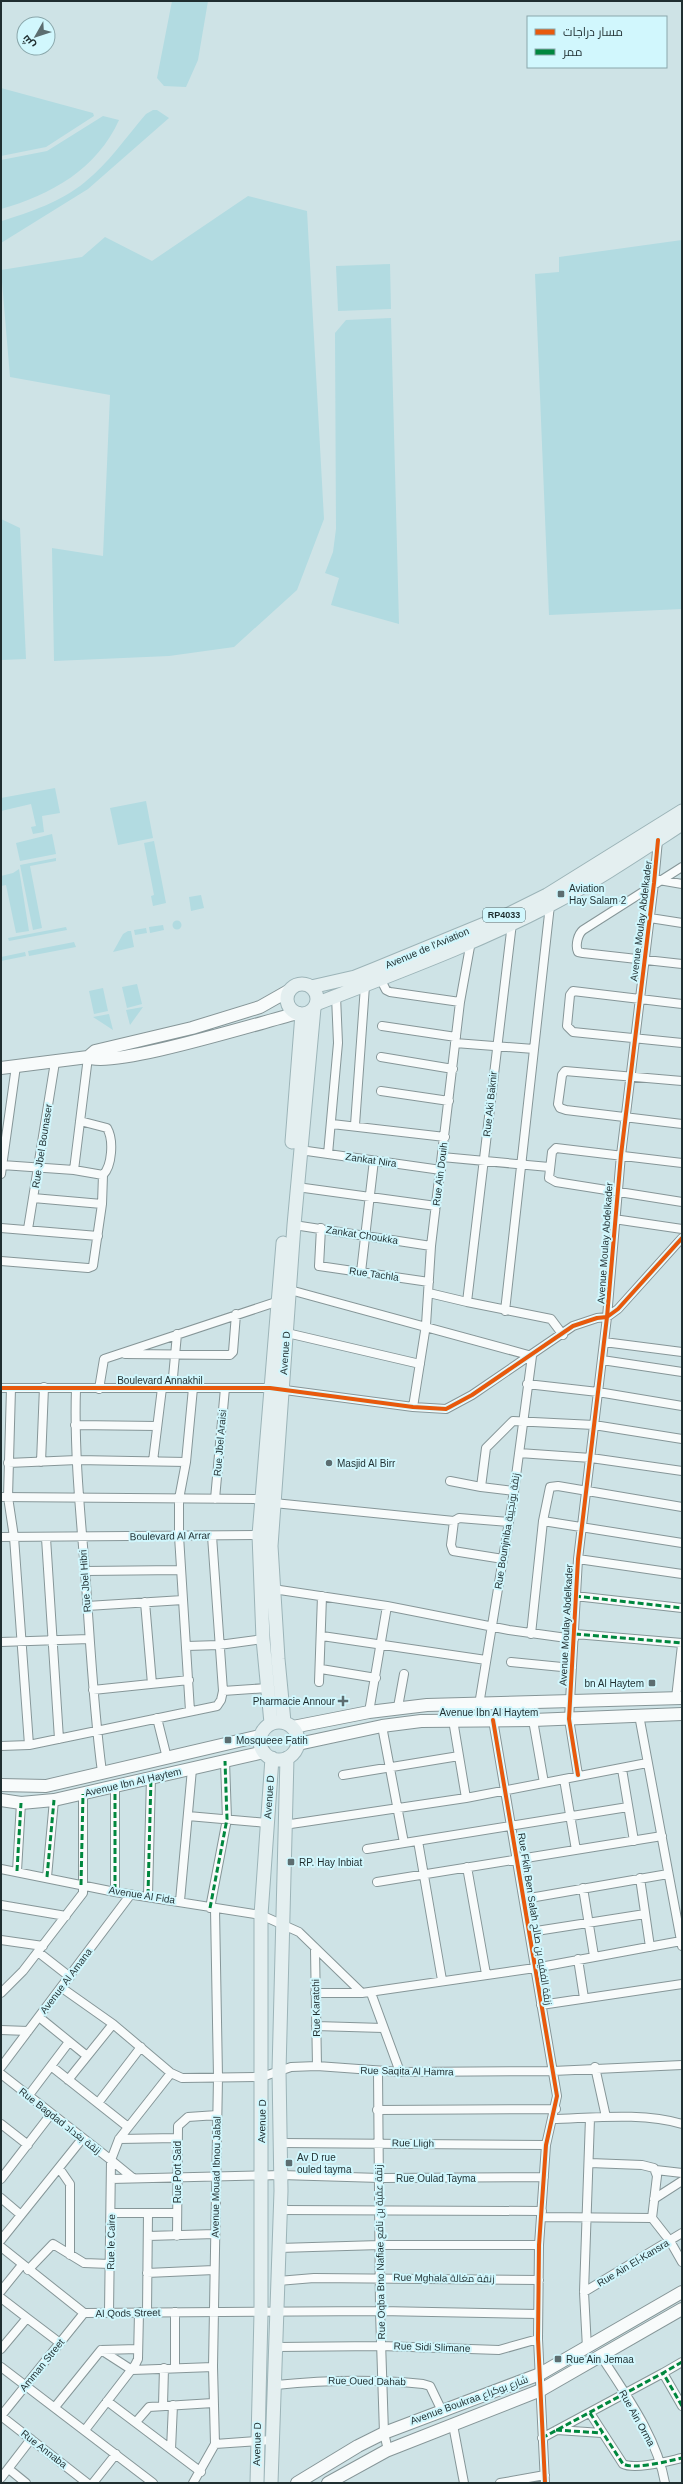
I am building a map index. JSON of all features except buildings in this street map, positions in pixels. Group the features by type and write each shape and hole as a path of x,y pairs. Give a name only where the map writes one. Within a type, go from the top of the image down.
{"main road":[{"name":"Avenue de l'Aviation","path":"311,987 355,977 509,914 584,874 682,812"},
{"name":"Avenue de l'Aviation","path":"315,1006 512,924 550,905 682,824"},
{"name":"RP4033","path":"290,990 302,984 311,987"},
{"path":"311,987 316,994 315,1006"},
{"path":"290,990 288,1003 300,1013"},
{"name":"RP4033","path":"300,1013 315,1006"},
{"name":"Avenue D","path":"276,1389 287,1333 300,1150 315,1006"},
{"name":"Avenue D","path":"289,1725 274,1589 267,1501 276,1389 279,1301 300,1013"},
{"name":"Avenue D","path":"267,1501 258,1535 263,1639 271,1723"},
{"path":"271,1723 289,1725 298,1738 296,1750 287,1758 268,1755 261,1747 260,1736 262,1730 271,1723"},
{"name":"Avenue D","path":"257,2483 256,2441 261,2313 262,2176 261,1915 267,1823 268,1755"},
{"name":"Avenue D","path":"271,2483 276,2384 281,2175 279,2071 284,1825 287,1758"}],"street":[{"name":"Avenue Moulay Abdelkader","path":"578,1776 569,1719 578,1559 607,1317 614,1220 625,1116 650,918 657,882 658,840"},
{"path":"682,866 583,930 579,935 577,948 580,953 682,964"},
{"path":"657,882 682,884"},
{"path":"505,1311 520,1163 550,905"},
{"path":"650,918 682,923"},
{"name":"Rue Aki Baknir","path":"467,1302 496,1046 512,924"},
{"name":"Rue Ain Douih","path":"413,1407 426,1325 431,1246 460,1002 471,941"},
{"path":"380,980 386,990 390,992 460,1002"},
{"path":"355,1125 365,986"},
{"name":"RP4033","path":"1,1068 88,1057 95,1051 192,1028 260,1007 290,990"},
{"path":"682,1004 639,1000 576,991 572,992 570,995 567,1026 569,1030 634,1039 682,1043"},
{"path":"328,1154 332,1124 338,1043 336,996"},
{"name":"RP4033","path":"88,1057 97,1061 131,1056 300,1013"},
{"path":"382,1026 456,1040 496,1046 534,1049"},
{"path":"74,1170 88,1057"},
{"path":"381,1057 453,1069"},
{"name":"Rue Jbel Bounaser","path":"28,1230 55,1062"},
{"path":"1,1174 5,1119 16,1066"},
{"path":"682,1081 567,1071 562,1075 558,1104 560,1108 682,1124"},
{"path":"381,1091 449,1101"},
{"path":"1,1261 90,1268 95,1263 102,1204 103,1175 110,1165 110,1134 107,1128 80,1121"},
{"path":"332,1124 355,1125 445,1137"},
{"path":"682,1163 558,1148 553,1150 549,1178 552,1181 682,1202"},
{"name":"Zankat Nira","path":"300,1150 440,1170"},
{"path":"442,1157 520,1163 550,1167"},
{"path":"361,1272 374,1160"},
{"path":"2,1166 74,1170 103,1175"},
{"path":"297,1186 436,1206"},
{"path":"33,1198 102,1204"},
{"path":"614,1220 682,1228"},
{"name":"Zankat Choukka","path":"294,1225 431,1246"},
{"path":"1,1228 98,1236"},
{"name":"Rue Tachla","path":"321,1228 319,1266 429,1282"},
{"path":"607,1317 627,1302 682,1238"},
{"path":"290,1290 426,1325 532,1356"},
{"path":"429,1293 505,1311 551,1319 563,1334"},
{"path":"99,1389 102,1361 236,1314 279,1301"},
{"path":"120,1354 232,1354 236,1314"},
{"name":"Boulevard Annakhil","path":"1,1388 276,1389 413,1407 446,1409 452,1407 583,1322 607,1317"},
{"path":"287,1333 420,1364"},
{"path":"172,1388 177,1334"},
{"path":"604,1342 682,1352"},
{"name":"Rue Bounjniba زنقة بونجيبة","path":"479,1705 514,1491 522,1420 532,1356"},
{"path":"602,1360 682,1372"},
{"path":"527,1384 598,1392 682,1406"},
{"path":"40,1462 44,1387"},
{"path":"11,1388 8,1463 4,1497 14,1537 23,1640 29,1745"},
{"path":"153,1461 156,1426 162,1388"},
{"path":"190,1711 179,1536 179,1499 186,1462 193,1388"},
{"name":"Rue Jbel Araisi","path":"215,1499 225,1388"},
{"name":"Rue Jbel Hibri","path":"76,1389 75,1425 82,1538 96,1732 102,1772"},
{"path":"481,1487 486,1448 513,1421 522,1420 594,1425 682,1439"},
{"path":"75,1425 156,1426"},
{"path":"519,1453 591,1458 682,1471"},
{"path":"8,1463 77,1460 186,1462"},
{"path":"450,1481 514,1491"},
{"path":"531,1634 543,1521 550,1487 558,1486 682,1507"},
{"path":"4,1497 80,1496 267,1501 454,1521 459,1518 509,1522"},
{"path":"454,1521 451,1545 453,1551 503,1558"},
{"path":"543,1521 682,1543"},
{"name":"Boulevard Al Arrar","path":"1,1538 258,1535"},
{"path":"1,1746 29,1745 217,1706 221,1700 223,1691 212,1536"},
{"path":"46,1538 54,1640 59,1739"},
{"path":"578,1559 682,1574"},
{"path":"85,1571 181,1570"},
{"path":"274,1589 386,1606 491,1625 531,1634 682,1644 679,1698"},
{"path":"319,1682 321,1669 322,1596"},
{"path":"575,1596 682,1608"},
{"path":"87,1606 183,1600"},
{"path":"146,1602 152,1684"},
{"path":"369,1712 382,1644 386,1606"},
{"path":"322,1636 486,1660"},
{"path":"1,1642 23,1640 90,1639"},
{"path":"187,1646 219,1645 263,1639"},
{"path":"511,1662 572,1668"},
{"path":"321,1669 376,1678"},
{"path":"398,1707 404,1674"},
{"path":"93,1690 189,1680"},
{"path":"223,1691 267,1688"},
{"name":"Avenue Ibn Al Haytem","path":"289,1725 398,1707 679,1698"},
{"name":"Avenue Ibn Al Haytem","path":"298,1744 382,1726 453,1720 533,1720 682,1714"},
{"path":"315,1993 371,1993 442,1980 535,1968 594,1956 650,1947 681,1944 639,1715"},
{"path":"157,1718 167,1758"},
{"path":"453,1720 466,1798"},
{"name":"Rue Fkih Ben Salah زنقة الفقيه بن صالح","path":"493,1720 507,1790 541,2005 558,2096 546,2145 539,2245 538,2339 545,2479"},
{"path":"533,1720 544,1783"},
{"path":"382,1726 399,1807 404,1843"},
{"name":"Avenue Ibn Al Haytem","path":"1,1785 46,1786 260,1736"},
{"name":"Avenue Ibn Al Haytem","path":"1,1800 21,1803 54,1800 192,1768 268,1755"},
{"path":"343,1775 459,1756"},
{"name":"Avenue Mouad Ibnou Jabal","path":"215,2444 213,2367 215,2176 218,2077 213,1909 227,1819 225,1762"},
{"path":"284,1825 466,1798 647,1763"},
{"path":"180,1901 192,1768"},
{"path":"622,1769 634,1841"},
{"path":"148,1895 150,1778"},
{"path":"564,1779 576,1850"},
{"path":"114,1785 115,1892"},
{"path":"1,1993 40,1949 83,1894 81,1885 83,1794"},
{"path":"47,1877 54,1800"},
{"path":"17,1871 21,1803"},
{"path":"367,1849 512,1824 628,1807"},
{"path":"188,1816 267,1823"},
{"path":"377,1882 662,1836"},
{"path":"418,1841 442,1980"},
{"path":"468,1867 486,1974"},
{"name":"Avenue Al Fida","path":"1,1868 115,1892 148,1895 213,1909 261,1915 282,1923 304,1937 315,1950 362,1992"},
{"path":"524,1899 668,1874"},
{"path":"640,1878 650,1947"},
{"path":"583,1888 590,1923 594,1956"},
{"name":"Avenue Al Amana","path":"1,2068 131,1894"},
{"path":"1,1905 66,1916"},
{"path":"530,1932 645,1914"},
{"path":"1,1940 40,1949 70,1977"},
{"name":"Rue Karatchi","path":"315,1950 317,2066"},
{"path":"578,1959 584,1998"},
{"path":"541,2005 682,1984"},
{"path":"62,1988 113,2024 170,2073 119,2139 111,2160 133,2178"},
{"path":"371,1993 400,2072"},
{"path":"39,2017 87,2056"},
{"path":"68,2080 113,2024"},
{"path":"316,2026 383,2028"},
{"path":"1,2030 28,2031"},
{"path":"29,2095 69,2042"},
{"path":"98,2103 141,2047"},
{"name":"Rue Saqita Al Hamra","path":"170,2073 182,2078 262,2077 291,2067 317,2066 378,2072 400,2072 553,2071 595,2067 682,2064"},
{"path":"51,2066 128,2128"},
{"path":"595,2067 606,2117"},
{"name":"Rue Oqba Bno Nafiae زنقة عقبة بن نافع","path":"378,2072 377,2110 380,2178 380,2311 384,2433 388,2450"},
{"name":"Rue Bagdad زنقة بغداد","path":"1,2074 82,2139 111,2160 111,2175"},
{"path":"377,2110 556,2109"},
{"path":"2,2176 51,2114"},
{"name":"Rue Port Said","path":"177,2236 176,2213 178,2126 184,2119 217,2115"},
{"path":"552,2119 606,2117 658,2119 682,2124"},
{"path":"587,2348 584,2292 590,2163 590,2118"},
{"path":"1,2124 28,2145"},
{"path":"119,2139 177,2138"},
{"path":"1,2240 82,2139"},
{"name":"Rue Lligh","path":"281,2143 546,2145"},
{"path":"590,2163 642,2165 652,2167 656,2170 682,2173"},
{"path":"59,2168 70,2184 70,2255"},
{"path":"656,2170 657,2176 652,2218 670,2241 682,2262"},
{"path":"111,2175 133,2178 281,2175"},
{"name":"Rue le Caire","path":"110,2312 111,2175"},
{"name":"Rue Oulad Tayma","path":"281,2175 380,2178 544,2177"},
{"path":"654,2199 682,2181"},
{"path":"1,2198 21,2215"},
{"path":"280,2210 542,2214 588,2217 652,2218"},
{"path":"148,2213 148,2312"},
{"path":"111,2214 176,2213"},
{"name":"Rue Ain El-Kansra","path":"584,2292 682,2233"},
{"path":"148,2236 215,2234"},
{"path":"1,2291 51,2244 55,2244 84,2263 110,2264"},
{"path":"279,2248 380,2245 539,2245"},
{"name":"Al Qods Street","path":"1,2247 25,2268 84,2313 277,2313 380,2311 538,2314"},
{"path":"147,2273 214,2270"},
{"name":"Rue Mghala زنقة مغالة","path":"278,2281 314,2278 381,2277 539,2280"},
{"name":"Avenue Boukraa شارع بوكراع","path":"297,2483 358,2446 384,2433 540,2374 682,2292"},
{"path":"1,2298 60,2343"},
{"name":"Avenue Boukraa شارع بوكراع","path":"328,2483 388,2450 453,2426 541,2390 682,2309"},
{"path":"85,2430 132,2370 138,2359 139,2312"},
{"path":"175,2312 175,2368"},
{"name":"Amman Street","path":"1,2416 84,2313"},
{"path":"1,2349 27,2318"},
{"name":"Rue Sidi Slimane","path":"277,2347 381,2346 499,2350 538,2339"},
{"path":"55,2407 101,2350 138,2349"},
{"path":"101,2350 132,2370 213,2367"},
{"name":"Rue Ain Orma","path":"601,2356 625,2394 661,2463 665,2483"},
{"path":"542,2438 682,2362"},
{"path":"1,2368 116,2454 143,2480 153,2483"},
{"path":"164,2368 164,2405"},
{"path":"663,2372 682,2406"},
{"name":"Rue Oued Dahab","path":"276,2384 326,2380 382,2380 430,2386 442,2411"},
{"path":"107,2401 201,2472"},
{"path":"136,2422 147,2408 164,2405 213,2404"},
{"path":"171,2449 173,2405"},
{"path":"590,2413 623,2464 631,2466 661,2463 682,2458"},
{"name":"Rue Annaba","path":"1,2416 87,2483"},
{"path":"453,2426 464,2483"},
{"path":"556,2430 602,2433"},
{"path":"6,2474 31,2440"},
{"path":"193,2483 201,2472 215,2444 272,2440"},
{"path":"93,2483 116,2454"},
{"path":"6,2474 10,2483"},
{"path":"6,2474 26,2483"},
{"path":"500,2483 545,2479"}],"shaded area":[{"path":"172,1 208,1 198,60 186,87 164,86 157,78"},
{"path":"1,88 93,113 94,116 46,147 1,156"},
{"path":"153,110 157,110 169,118 88,189 1,243 2,221 45,206 76,189 102,167 146,114"},
{"path":"103,116 119,120 110,137 98,153 85,166 55,188 20,203 1,209 1,160 47,151"},
{"path":"248,196 307,211 324,519 297,590 234,647 169,656 54,661 52,548 103,556 110,395 10,377 1,270 82,257 105,237 152,261"},
{"path":"682,240 682,609 549,615 535,274 559,272 559,257"},
{"path":"390,264 391,309 338,311 336,266"},
{"path":"391,318 399,624 331,605 339,578 325,573 333,552 336,529 335,333 346,320"},
{"path":"1,519 20,528 26,659 1,660"},
{"path":"55,788 60,813 42,816 44,832 33,834 31,827 36,826 31,804 1,811 1,798"},
{"path":"146,801 153,838 118,845 110,808"},
{"path":"52,834 56,854 20,861 16,843"},
{"path":"154,841 166,903 153,906 151,896 154,895 144,843"},
{"path":"56,858 56,861 30,866 42,928 33,930 20,865"},
{"path":"19,869 29,931 16,933 6,885 1,886 1,876 13,873"},
{"path":"201,895 204,908 191,911 189,897"},
{"path":"177,920 182,925 177,930 172,925"},
{"path":"163,925 164,930 150,933 149,927"},
{"path":"66,927 67,930 9,941 8,938"},
{"path":"146,928 147,933 135,935 134,930"},
{"path":"131,931 134,947 113,952 123,934"},
{"path":"74,942 76,947 29,956 28,951"},
{"path":"25,952 26,956 1,961 1,957"},
{"path":"137,984 142,1004 127,1008 122,987"},
{"path":"103,988 108,1011 94,1014 89,991"},
{"path":"143,1007 130,1025 126,1010"},
{"path":"109,1014 113,1030 93,1017"}],"marked path":[{"path":"575,1596 682,1608"},
{"path":"575,1634 682,1643"},
{"path":"210,1908 227,1819 225,1761"},
{"path":"148,1895 151,1777"},
{"path":"115,1785 115,1892"},
{"path":"81,1885 83,1794"},
{"path":"47,1877 54,1800"},
{"path":"17,1871 21,1803"},
{"path":"682,2362 663,2373 682,2406"},
{"path":"542,2438 663,2373"},
{"path":"590,2413 623,2464 628,2466 643,2466 682,2458"},
{"path":"556,2430 602,2433"}],"cycle path":[{"path":"578,1775 569,1719 578,1559 607,1317 621,1155 658,840"},
{"path":"1,1388 270,1388 413,1407 446,1409 472,1395 573,1326 597,1318 607,1317 618,1309 682,1238"},
{"path":"493,1720 557,2096 546,2145 539,2245 538,2339 545,2483"}],"place":[{"name":"Aviation Hay Salam 2","path":"561,894"},
{"name":"Masjid Al Birr","path":"329,1463"},
{"name":"bn Al Haytem","path":"652,1683"},
{"name":"Pharmacie Annour","path":"343,1701"},
{"name":"Mosqueee Fatih","path":"228,1740"},
{"name":"RP. Hay Inbiat","path":"291,1862"},
{"name":"Av D rue ouled tayma","path":"289,2163"},
{"name":"Rue Ain Jemaa","path":"558,2359"}]}
